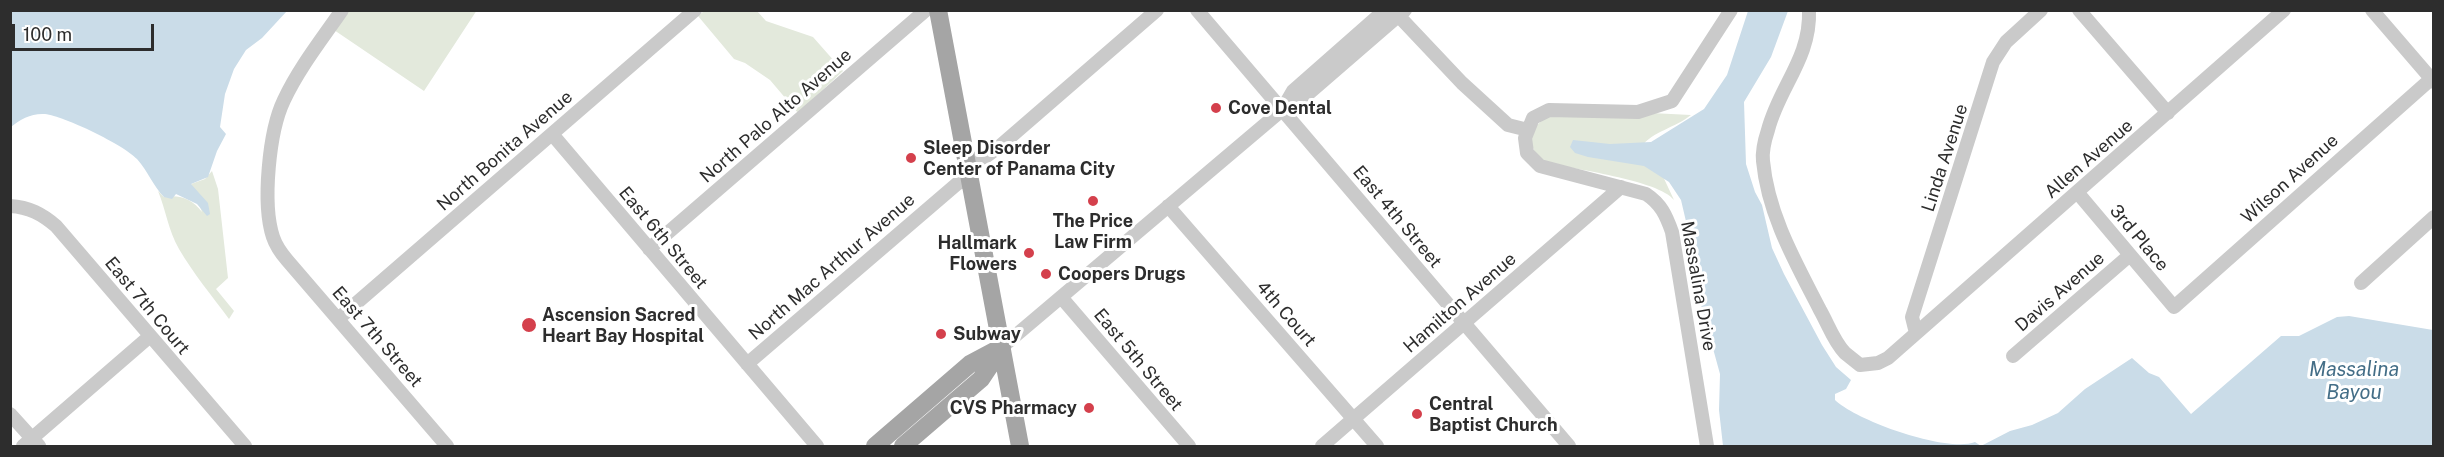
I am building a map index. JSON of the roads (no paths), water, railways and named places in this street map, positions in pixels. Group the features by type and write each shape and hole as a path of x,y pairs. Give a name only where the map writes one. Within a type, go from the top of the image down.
{"main road":[{"path":"938,10 968,160 1020,447"},
{"path":"875,447 970,364 1002,347"},
{"path":"903,447 981,379 1002,347"}],"street":[{"name":"East 7th Street","path":"342,10 290,89 277,119 270,161 271,232 280,251 447,447"},
{"name":"North Bonita Avenue","path":"338,319 695,10"},
{"name":"North Palo Alto Avenue","path":"649,249 926,10"},
{"path":"968,160 986,156 995,150 1157,10"},
{"name":"East 4th Street","path":"1197,10 1569,447"},
{"path":"1002,347 1282,110 1301,100 1395,12 1462,83 1508,124 1528,130 1533,118 1549,110 1638,112 1672,101 1731,10"},
{"path":"1809,10 1809,27 1802,56 1777,105 1768,129 1763,158 1776,221 1836,340 1845,352 1860,365 1878,363 1916,333"},
{"name":"Linda Avenue","path":"1916,333 1912,317 1993,62 2006,42 2041,10"},
{"path":"2079,10 2168,113"},
{"name":"Allen Avenue","path":"1916,333 2284,10"},
{"path":"2372,10 2432,80"},
{"name":"Wilson Avenue","path":"2174,307 2432,80"},
{"name":"Massalina Drive","path":"1528,130 1525,138 1527,153 1540,166 1646,194 1657,202 1666,215 1672,232 1707,447"},
{"name":"East 6th Street","path":"552,134 818,447"},
{"name":"North Mac Arthur Avenue","path":"747,364 958,183 971,180"},
{"name":"Hamilton Avenue","path":"1322,447 1622,187"},
{"name":"3rd Place","path":"2078,192 2174,307"},
{"name":"East 7th Court","path":"10,206 25,207 42,214 56,226 245,447"},
{"name":"4th Court","path":"1168,206 1377,447"},
{"path":"2361,283 2433,217"},
{"name":"Davis Avenue","path":"2013,356 2130,255"},
{"name":"East 5th Street","path":"1061,297 1189,447"},
{"path":"10,414 31,444 149,337"}],"water":[{"path":"11,10 287,11 262,38 246,50 234,69 225,94 220,127 226,134 208,177 191,184 208,203 210,214 207,216 197,204 176,194 172,199 164,197 141,164 130,153 79,125 54,116 35,114 18,121 11,127"},
{"path":"1748,11 1788,11 1771,57 1744,102 1746,164 1762,205 1772,248 1784,274 1822,345 1836,367 1851,380 1846,389 1835,394 1835,400 1862,417 1903,433 1944,443 1975,442 1981,446 1723,446 1719,410 1720,374 1695,283 1688,230 1681,200 1669,182 1644,166 1588,157 1575,153 1570,147 1573,140 1610,144 1651,142 1704,109 1727,75"},
{"name":"Massalina Bayou","path":"2349,316 2433,330 2433,446 1981,446 2010,431 2032,425 2058,413 2085,389 2132,358 2149,373 2159,377 2191,414 2281,336 2299,336 2337,317"}],"place":[{"name":"Cove Dental","path":"1216,108"},
{"name":"Sleep Disorder Center of Panama City","path":"911,158"},
{"name":"The Price Law Firm","path":"1093,201"},
{"name":"Hallmark Flowers","path":"1029,253"},
{"name":"Coopers Drugs","path":"1046,274"},
{"name":"Ascension Sacred Heart Bay Hospital","path":"529,325"},
{"name":"Subway","path":"941,334"},
{"name":"CVS Pharmacy","path":"1089,408"},
{"name":"Central Baptist Church","path":"1417,414"}]}
